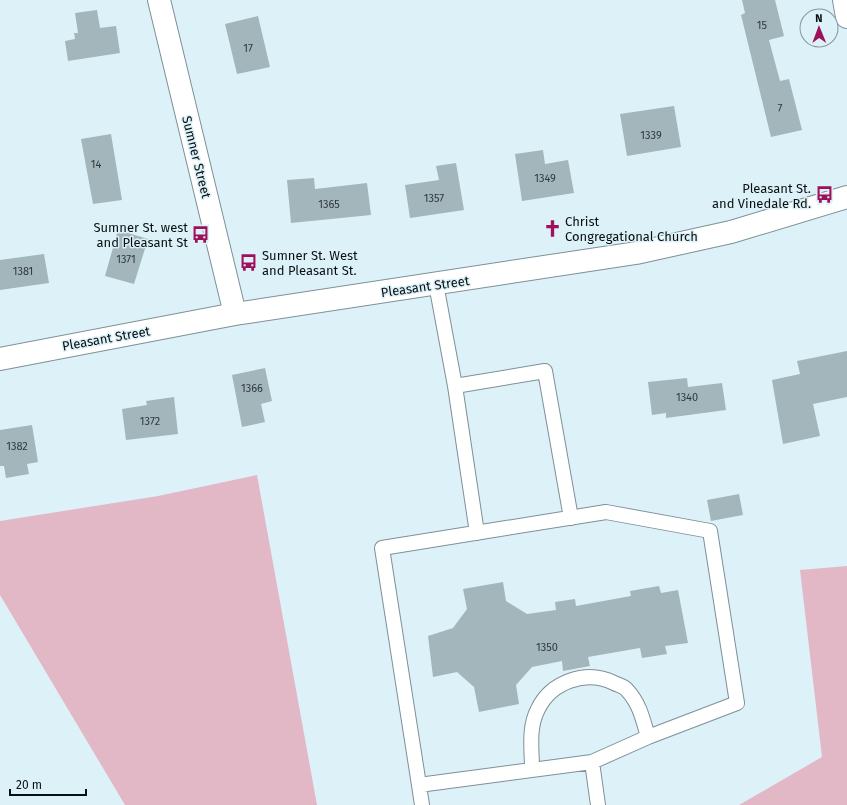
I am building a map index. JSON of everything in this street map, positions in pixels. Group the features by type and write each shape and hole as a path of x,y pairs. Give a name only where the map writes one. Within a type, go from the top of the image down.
{"main road":[{"name":"Sumner Street","path":"159,0 235,314"},
{"path":"844,0 847,17"},
{"name":"Pleasant Street","path":"0,359 235,314 636,253 731,232 847,198"}],"lane":[{"path":"436,284 455,386 477,533"},
{"path":"455,386 544,371 571,518"},
{"path":"419,784 592,762 648,737 737,702 710,531 606,512 382,548 422,805"},
{"path":"532,769 531,732 537,709 549,692 568,681 587,678 607,679 626,688 638,704 648,737"},
{"path":"592,762 598,805"}],"shaded area":[{"path":"257,475 317,805 125,805 0,595 0,521 158,496"},
{"path":"847,566 847,805 739,805 822,757 800,570"}],"building":[{"path":"742,0 775,0 784,36 769,40 780,81 789,79 802,130 771,137 741,15 745,13"},
{"path":"97,10 100,28 116,26 120,53 68,61 65,41 75,39 74,33 78,33 75,13"},
{"path":"258,16 270,67 237,74 225,24"},
{"path":"674,106 681,147 627,156 620,114"},
{"path":"111,134 122,200 93,204 81,139"},
{"path":"543,150 545,164 568,160 574,193 522,201 515,154"},
{"path":"456,163 464,210 410,218 405,185 439,180 436,166"},
{"path":"314,178 315,189 367,183 371,215 291,223 287,180"},
{"path":"118,230 148,239 134,284 105,276"},
{"path":"44,254 49,283 0,290 0,260"},
{"path":"847,351 847,397 813,404 820,436 783,444 772,380 800,374 797,361"},
{"path":"265,368 272,401 261,404 265,422 242,427 232,375"},
{"path":"687,378 688,387 722,383 726,410 666,418 666,413 652,415 648,382"},
{"path":"174,397 178,434 126,440 122,409 147,405 146,401"},
{"path":"32,425 38,462 27,464 29,474 6,478 4,466 0,466 0,430"},
{"path":"739,494 743,515 711,521 707,500"},
{"path":"503,582 506,601 527,614 556,610 555,602 575,599 576,606 631,596 630,591 659,586 661,593 678,590 688,643 665,646 667,654 642,658 640,648 588,657 590,666 563,671 562,661 532,667 516,685 519,704 479,712 474,687 457,672 433,677 428,636 453,628 467,609 463,589"}],"place":[{"name":"Pleasant St. and Vinedale Rd.","path":"824,195"},
{"name":"Christ Congregational Church","path":"552,228"},
{"name":"Sumner St. west and Pleasant St","path":"201,234"},
{"name":"Sumner St. West and Pleasant St.","path":"249,262"}]}
